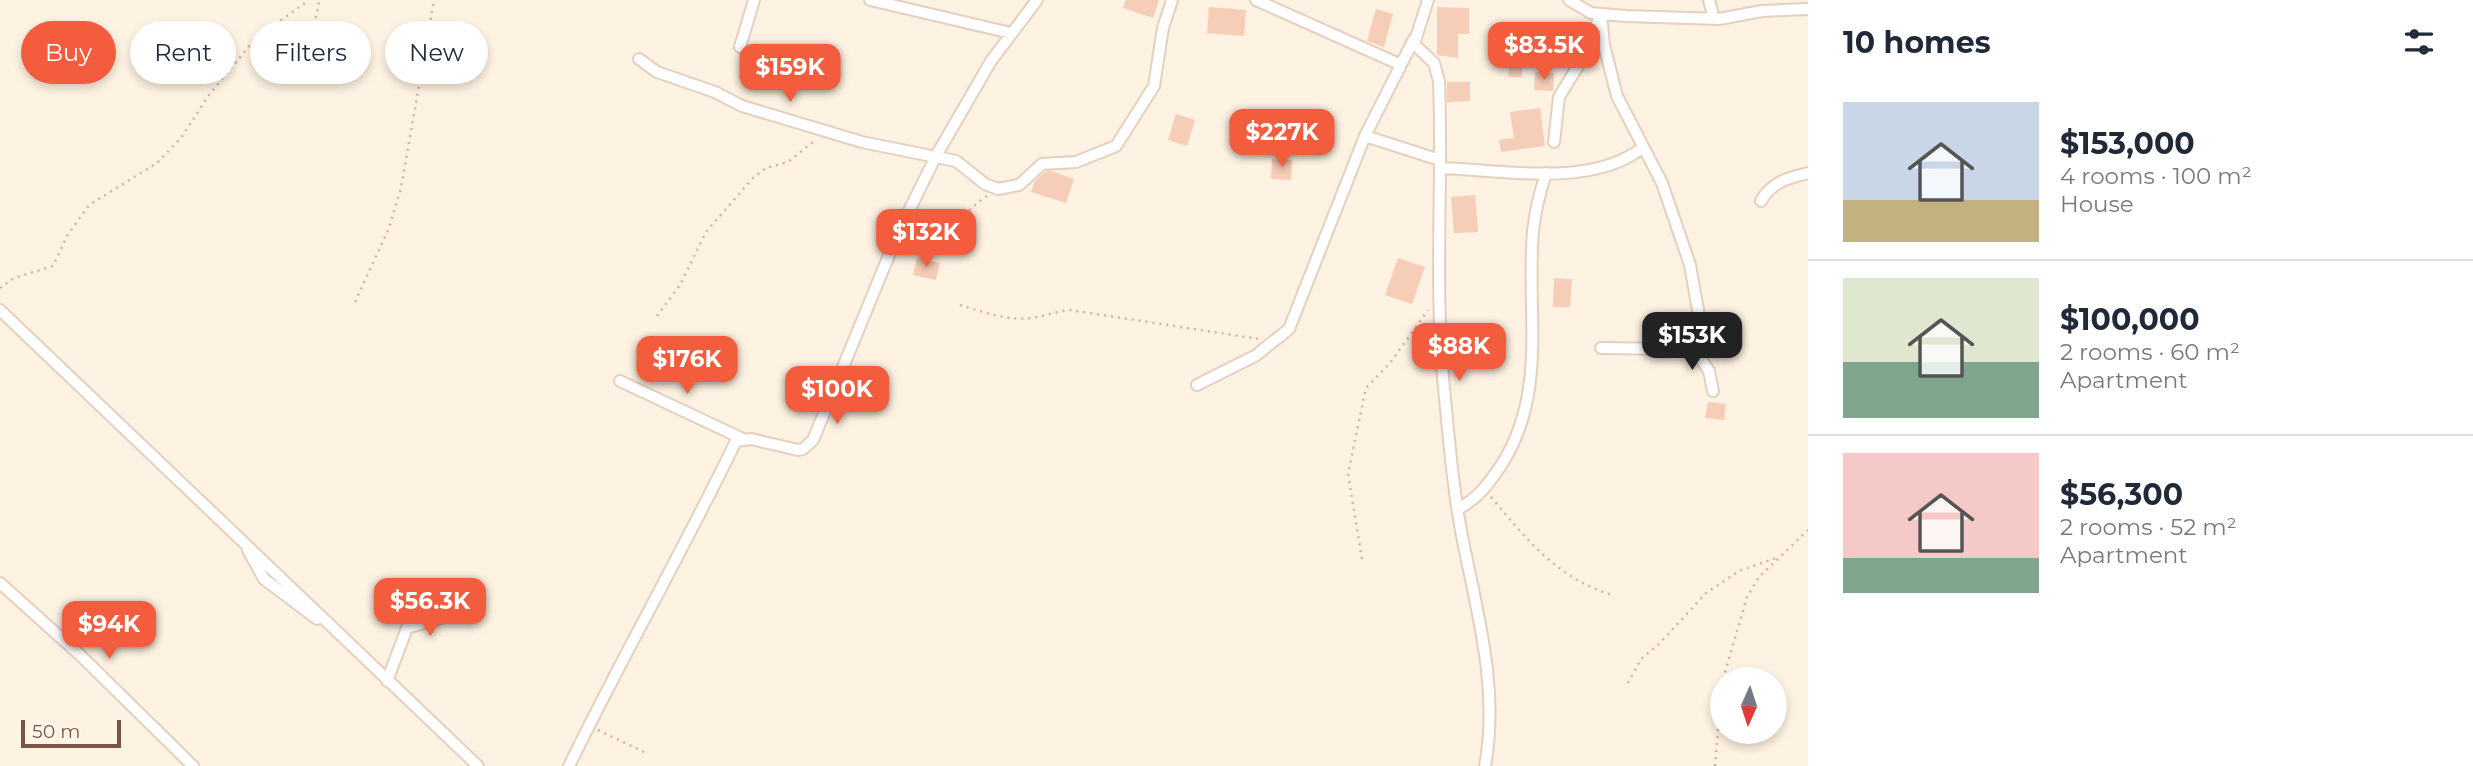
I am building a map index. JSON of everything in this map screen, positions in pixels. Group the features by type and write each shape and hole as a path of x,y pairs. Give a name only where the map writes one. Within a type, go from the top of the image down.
{"street":[{"path":"740,47 754,0"},
{"path":"870,0 1012,33"},
{"path":"620,382 741,438 798,450 808,446 813,440 899,232 936,156 978,83 1037,0"},
{"path":"639,58 657,72 715,92 742,106 895,150 957,161 985,184 998,189 1019,185 1044,163 1060,165 1076,162 1116,146 1154,86 1163,29 1172,0"},
{"path":"1256,0 1399,64"},
{"path":"1198,385 1255,356 1289,329 1297,314 1338,199 1399,64 1414,39 1428,0"},
{"path":"1569,0 1581,9 1601,15 1714,19 1762,11 1808,9"},
{"path":"1709,0 1714,19"},
{"path":"1554,142 1559,97 1578,66 1601,15"},
{"path":"1601,15 1606,54 1617,96 1674,212 1690,265 1700,324 1698,338 1691,344 1673,349 1601,348"},
{"path":"1414,39 1416,49 1434,63 1439,81 1437,300 1458,509 1482,626 1491,700 1490,737 1485,766"},
{"path":"1365,136 1440,164 1546,173 1604,168 1629,158 1642,148"},
{"path":"1458,509 1472,502 1485,489 1518,434 1533,375 1533,234 1546,173"},
{"path":"1761,201 1767,191 1780,180 1808,173"},
{"path":"0,310 478,766"},
{"path":"1691,344 1709,371 1713,391"},
{"path":"569,766 662,592 736,441 741,438"},
{"path":"0,583 79,654 193,766"},
{"path":"387,681 407,628 440,618 454,592"}],"path":[{"path":"0,288 13,278 52,267 89,205 148,169 164,156 248,46 277,20 309,0"},
{"path":"314,21 319,0"},
{"path":"355,302 389,228 401,188 434,0"},
{"path":"657,316 689,270 706,232 753,178 766,168 788,162 805,151 824,131"},
{"path":"899,232 926,240 939,238 970,208 998,189"},
{"path":"1362,559 1348,474 1366,388 1390,363 1421,316 1437,300"},
{"path":"960,305 1006,318 1034,318 1051,312 1070,310 1238,334 1272,342"},
{"path":"1485,489 1536,548 1569,578 1612,595"},
{"path":"1727,667 1747,597 1759,578 1808,530"},
{"path":"1628,683 1641,659 1660,644 1706,593 1739,571 1779,557"},
{"path":"589,725 644,751"},
{"path":"1715,766 1717,744"}],"building":[{"path":"1126,0 1159,0 1153,18 1123,8"},
{"path":"1209,7 1246,10 1244,36 1207,33"},
{"path":"1437,7 1469,8 1469,34 1458,34 1458,58 1437,55"},
{"path":"1376,9 1393,14 1384,47 1367,41"},
{"path":"1509,65 1522,66 1522,77 1508,77"},
{"path":"1535,72 1554,73 1553,91 1534,90"},
{"path":"1447,82 1470,82 1470,101 1447,102"},
{"path":"1540,108 1545,146 1501,152 1499,140 1514,138 1510,112"},
{"path":"1176,114 1195,120 1187,146 1168,140"},
{"path":"1272,159 1292,160 1291,180 1271,179"},
{"path":"1051,171 1074,179 1066,203 1031,192 1035,181 1045,172"},
{"path":"1475,195 1478,232 1454,233 1451,197"},
{"path":"917,258 940,263 936,280 913,275"},
{"path":"1398,258 1425,267 1412,304 1385,295"},
{"path":"1554,278 1572,279 1570,307 1553,307"},
{"path":"1708,402 1726,404 1724,420 1705,418"}]}
